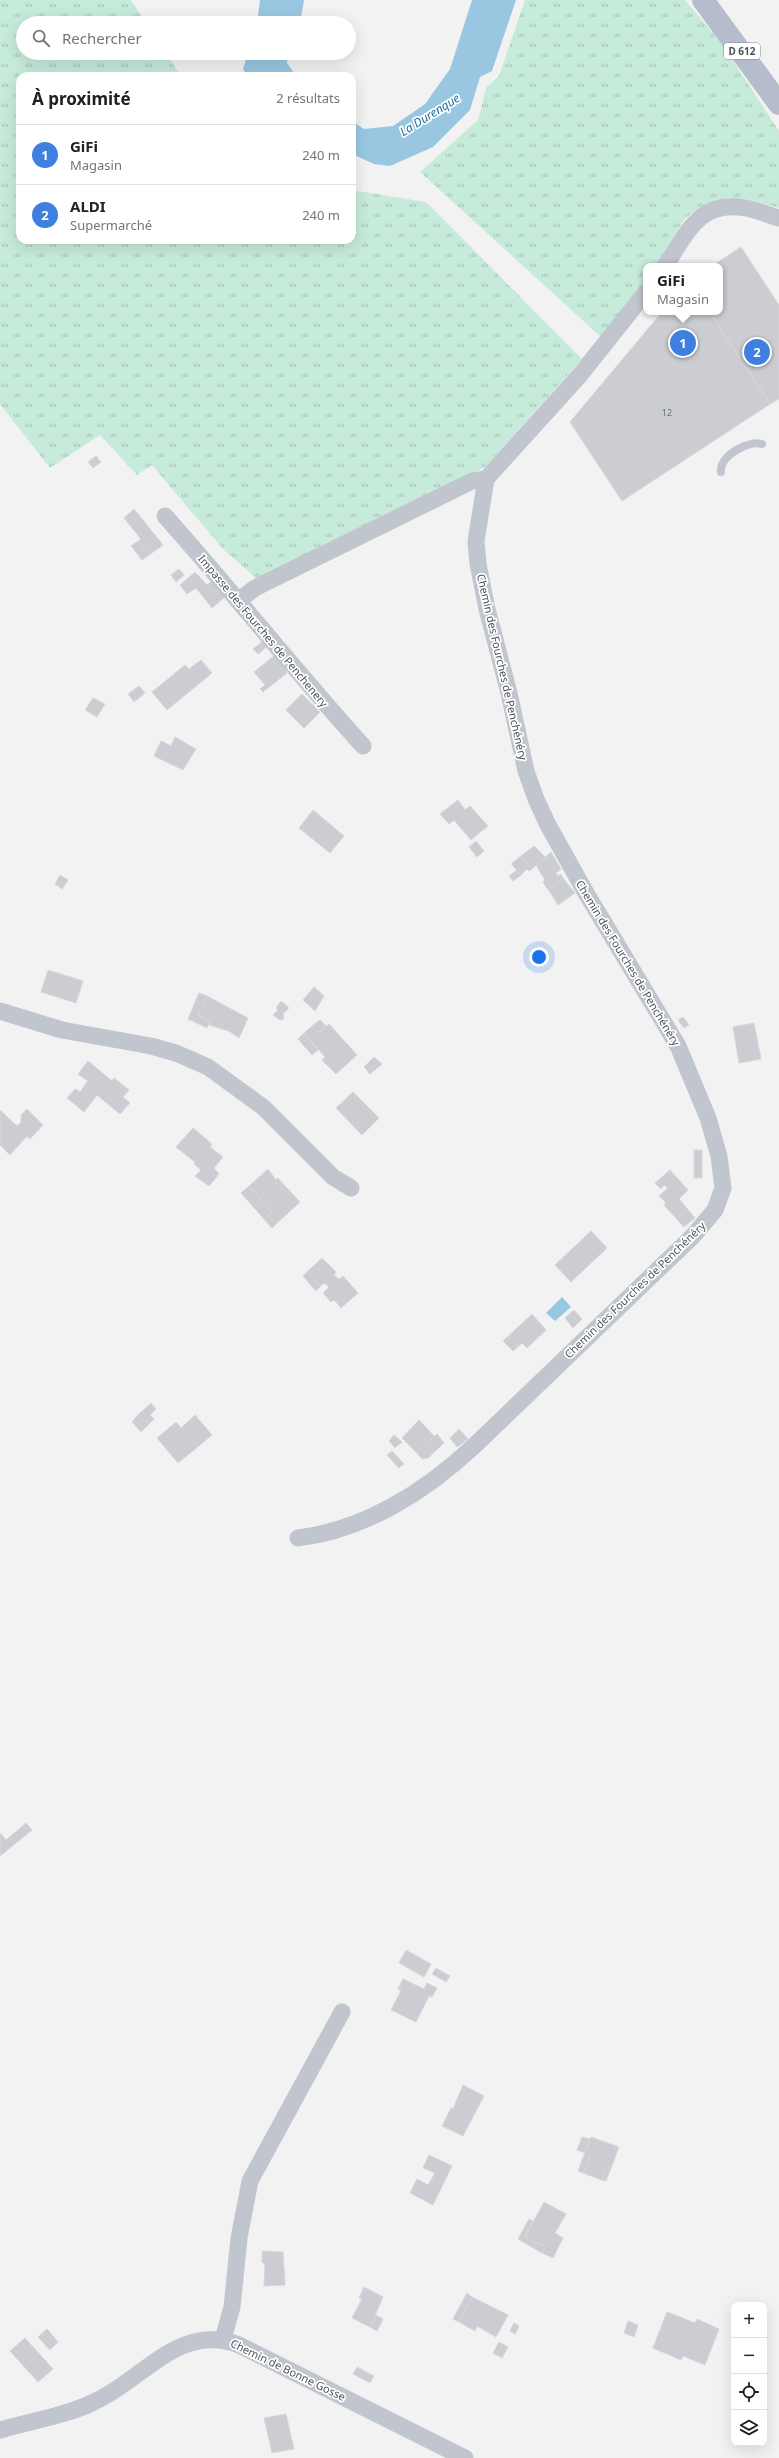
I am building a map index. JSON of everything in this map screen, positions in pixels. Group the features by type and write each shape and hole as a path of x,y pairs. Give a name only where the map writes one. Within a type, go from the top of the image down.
{"main road":[{"name":"D 612","path":"703,0 779,104"}],"street":[{"path":"667,263 692,226 707,211 726,206 737,206 779,218"},
{"path":"238,601 255,588 472,481 486,479 580,375 643,296"},
{"name":"Chemin des Fourches de Penchénéry","path":"298,1538 338,1531 405,1499 437,1478 474,1446 693,1236 715,1210 723,1188 719,1156 708,1118 678,1046 548,825 530,783 487,610 478,564 477,526 486,479"},
{"name":"Impasse des Fourches de Penchenery","path":"165,516 319,698 363,746"},
{"path":"0,1011 62,1030 152,1046 176,1053 208,1067 263,1107 333,1176 351,1188"},
{"path":"223,2340 232,2307 239,2238 250,2181 342,2012"},
{"name":"Chemin de Bonne Gosse","path":"0,2430 93,2403 129,2382 180,2345 197,2340 223,2340 239,2345 465,2458"}],"lane":[{"path":"721,472 720,466 723,460 748,444 755,442 762,444"}],"green space":[{"path":"0,0 131,0 141,16 16,16 16,60 171,60 178,72 16,72 16,244 356,244 356,191 426,202 582,359 485,467 257,579 223,549 152,465 137,475 100,435 50,468 0,404"},
{"path":"525,0 685,0 723,45 779,131 779,208 754,201 731,198 720,199 698,208 683,221 657,263 643,263 643,283 602,338 420,172 478,120 486,88 499,76"}],"water":[{"path":"260,0 304,0 301,16 258,16"},
{"name":"La Durenque","path":"472,0 516,0 492,71 480,77 470,110 433,147 390,166 374,164 356,156 356,124 364,129 393,126 425,104 450,69"},
{"path":"246,60 287,60 287,63 293,72 245,72 243,69"},
{"path":"562,1297 571,1307 555,1321 546,1313"}],"building":[{"path":"741,247 779,305 779,399 770,404 711,315 723,315 723,263 717,263"},
{"path":"659,315 711,315 770,404 622,501 570,422"},
{"path":"96,456 101,462 93,468 88,462"},
{"path":"134,509 163,545 149,555 138,541 141,539 124,518"},
{"path":"138,541 149,555 142,560 131,546"},
{"path":"179,569 184,575 176,582 171,575"},
{"path":"195,572 207,585 212,581 225,597 212,608 196,588 187,594 180,585"},
{"path":"263,641 268,646 258,654 253,649"},
{"path":"275,655 287,668 285,670 287,673 263,692 260,689 265,685 254,672"},
{"path":"201,660 212,673 167,710 152,692 185,665 189,669"},
{"path":"139,686 145,693 134,702 128,694"},
{"path":"302,694 320,712 304,728 286,710"},
{"path":"93,698 105,704 97,717 85,710"},
{"path":"175,737 196,749 183,770 154,756 161,741 171,746"},
{"path":"458,800 465,810 470,806 488,826 471,840 454,820 449,824 440,814"},
{"path":"313,810 344,836 330,853 299,828"},
{"path":"476,841 484,851 477,857 469,847"},
{"path":"534,846 545,857 532,869 521,856"},
{"path":"551,852 561,869 556,873 558,876 561,874 563,878 548,890 543,882 545,880 536,865"},
{"path":"521,856 532,869 529,871 527,869 521,875 511,864"},
{"path":"517,870 521,875 513,881 509,876"},
{"path":"60,875 68,880 62,889 55,884"},
{"path":"563,878 575,893 558,905 548,889"},
{"path":"48,970 83,981 76,1003 41,992"},
{"path":"314,987 324,996 315,1011 303,1000"},
{"path":"199,993 207,996 198,1015 210,1022 207,1028 188,1019"},
{"path":"207,996 248,1018 239,1038 229,1031 209,1025 210,1022 198,1015"},
{"path":"281,1001 289,1008 283,1014 284,1019 280,1020 273,1015 278,1010 276,1008"},
{"path":"683,1017 689,1025 684,1028 678,1020"},
{"path":"320,1020 326,1026 318,1033 312,1026"},
{"path":"754,1023 761,1059 739,1063 733,1027"},
{"path":"329,1024 357,1055 336,1074 322,1060 325,1057 304,1033 312,1026 318,1033"},
{"path":"304,1033 318,1050 312,1055 298,1039"},
{"path":"374,1057 382,1064 370,1074 364,1067"},
{"path":"88,1061 112,1081 114,1078 129,1090 123,1097 130,1103 120,1114 97,1095 84,1112 67,1098 75,1089 80,1092 88,1081 78,1074"},
{"path":"353,1092 379,1118 362,1135 336,1108"},
{"path":"27,1109 43,1125 30,1139 27,1136 10,1155 0,1145 0,1110 17,1126 21,1122 21,1115"},
{"path":"193,1128 212,1144 210,1147 223,1157 214,1168 219,1174 209,1186 195,1176 201,1170 194,1164 195,1162 176,1147"},
{"path":"694,1150 702,1150 702,1178 694,1178"},
{"path":"268,1169 283,1190 286,1187 300,1202 276,1224 267,1215 272,1212 249,1186"},
{"path":"670,1170 688,1190 679,1199 695,1218 684,1227 664,1205 666,1203 659,1196 668,1188 664,1185 661,1189 655,1183"},
{"path":"278,1178 286,1187 283,1190 274,1181"},
{"path":"249,1186 272,1212 267,1215 276,1224 272,1228 241,1193"},
{"path":"591,1231 607,1248 571,1282 555,1265"},
{"path":"322,1258 336,1272 334,1275 339,1279 343,1276 358,1293 341,1308 334,1300 331,1302 323,1293 329,1287 324,1283 321,1286 307,1272"},
{"path":"307,1272 321,1286 316,1291 303,1276"},
{"path":"574,1310 582,1319 573,1328 565,1318"},
{"path":"532,1314 546,1330 527,1348 522,1343 513,1351 503,1341"},
{"path":"151,1403 156,1409 150,1415 154,1419 149,1424 137,1416"},
{"path":"195,1415 212,1435 178,1463 157,1438 176,1422 181,1428"},
{"path":"137,1416 149,1424 144,1429 134,1420"},
{"path":"134,1420 144,1429 141,1432 132,1422"},
{"path":"419,1420 435,1437 417,1453 402,1438"},
{"path":"459,1429 468,1439 457,1447 450,1438"},
{"path":"437,1434 444,1443 428,1458 422,1459 417,1453"},
{"path":"394,1435 402,1442 395,1448 389,1441"},
{"path":"392,1451 404,1464 399,1468 387,1455"},
{"path":"26,1823 32,1830 0,1856 0,1833 6,1840"},
{"path":"406,1950 431,1964 424,1977 399,1963"},
{"path":"436,1968 450,1976 446,1982 432,1974"},
{"path":"403,1979 424,1989 427,1983 437,1988 432,1997 429,1996 416,2022 391,2010 401,1991 398,1989"},
{"path":"463,2085 484,2096 463,2136 442,2126 451,2108 453,2109"},
{"path":"582,2137 590,2139 585,2153 577,2150"},
{"path":"591,2137 619,2147 611,2168 607,2166 602,2180 583,2173 590,2157 584,2155"},
{"path":"429,2155 452,2166 433,2205 410,2193 417,2179 428,2185 435,2173 423,2168"},
{"path":"584,2155 590,2157 583,2173 578,2171"},
{"path":"607,2166 611,2168 606,2181 602,2180"},
{"path":"544,2202 566,2214 555,2233 563,2238 553,2258 542,2253 545,2247 525,2237"},
{"path":"529,2219 533,2221 525,2237 545,2247 542,2253 518,2239"},
{"path":"262,2251 283,2252 285,2285 264,2286 265,2263 262,2263"},
{"path":"364,2287 383,2297 370,2327 352,2318 362,2299 359,2298"},
{"path":"467,2293 472,2297 459,2322 453,2319"},
{"path":"472,2297 508,2315 496,2337 477,2326 475,2331 459,2322"},
{"path":"667,2312 695,2323 697,2319 719,2329 705,2365 683,2356 681,2360 653,2348"},
{"path":"376,2315 383,2319 377,2331 370,2327"},
{"path":"628,2321 638,2325 634,2337 624,2333"},
{"path":"514,2323 519,2326 515,2334 510,2331"},
{"path":"47,2329 58,2342 50,2350 38,2337"},
{"path":"25,2338 53,2369 38,2382 10,2351"},
{"path":"499,2342 508,2347 502,2358 493,2353"},
{"path":"357,2367 374,2376 370,2383 353,2374"},
{"path":"286,2414 294,2449 272,2453 264,2418"}],"place":[{"name":"GiFi","path":"683,343"},
{"name":"ALDI","path":"757,352"}]}
